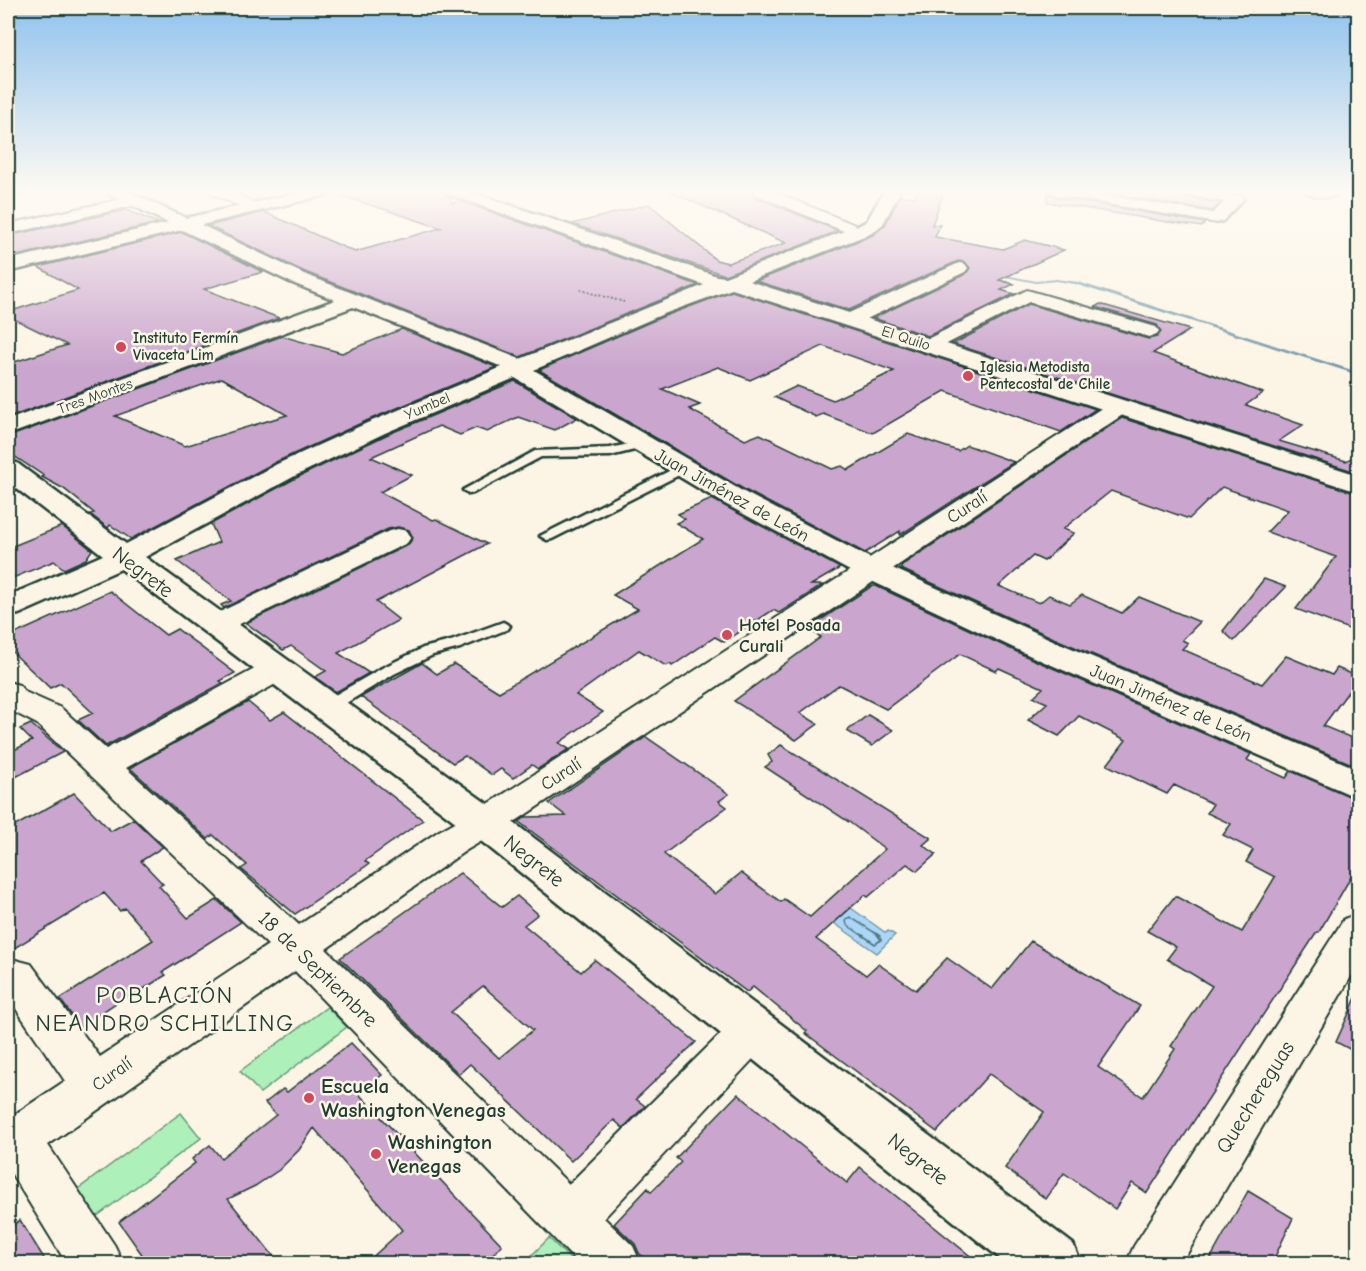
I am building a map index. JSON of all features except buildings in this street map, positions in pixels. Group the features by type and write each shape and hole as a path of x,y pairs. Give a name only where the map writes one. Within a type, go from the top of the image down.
{"main road":[{"path":"8,266 75,250"},
{"name":"Juan Jiménez de León","path":"237,250 352,301 510,362 532,380 643,445 796,532 871,570 1112,678 1359,784"},
{"name":"El Quilo","path":"621,250 715,282 734,283 1359,484"},
{"name":"Yumbel","path":"8,607 123,557 322,453 654,310 810,250"},
{"name":"Tres Montes","path":"8,428 352,301"},
{"name":"Negrete","path":"8,468 123,557 484,823 1053,1263"}],"street":[{"path":"849,320 959,268"},
{"path":"928,346 1027,296 1149,331"},
{"name":"Curalí","path":"12,1142 452,841 484,823 1119,407"},
{"path":"215,625 398,537"},
{"path":"102,766 278,670"},
{"name":"18 de Septiembre","path":"8,692 14,699 49,716 295,947 615,1263"},
{"name":"Quechereguas","path":"1152,1263 1359,930"},
{"path":"8,975 16,975 94,1086"},
{"path":"570,1218 752,1031"},
{"path":"12,1142 97,1263"}],"lane":[{"path":"469,490 539,454 610,452 643,445"},
{"path":"547,536 683,468"},
{"path":"327,707 388,671 428,651 456,645 503,626"}],"path":[{"path":"580,290 654,310"}],"green space":[{"path":"327,1007 347,1027 260,1093 240,1071"},
{"path":"181,1113 201,1138 92,1220 74,1192"},
{"path":"549,1238 574,1263 524,1263"}],"water":[{"path":"851,908 886,933 888,931 895,935 877,953 834,923"}],"waterway":[{"path":"997,274 1036,282 1056,280 1076,283 1358,374"}],"place":[{"name":"Instituto Fermín Vivaceta Lim","path":"121,347"},
{"name":"Iglesia Metodista Pentecostal de Chile","path":"968,376"},
{"name":"Hotel Posada Curali","path":"727,635"},
{"name":"Escuela Washington Venegas","path":"309,1098"},
{"name":"Washington Venegas","path":"376,1154"}],"district":[{"name":"POBLACIÓN NEANDRO SCHILLING","path":"165,1009"}]}
